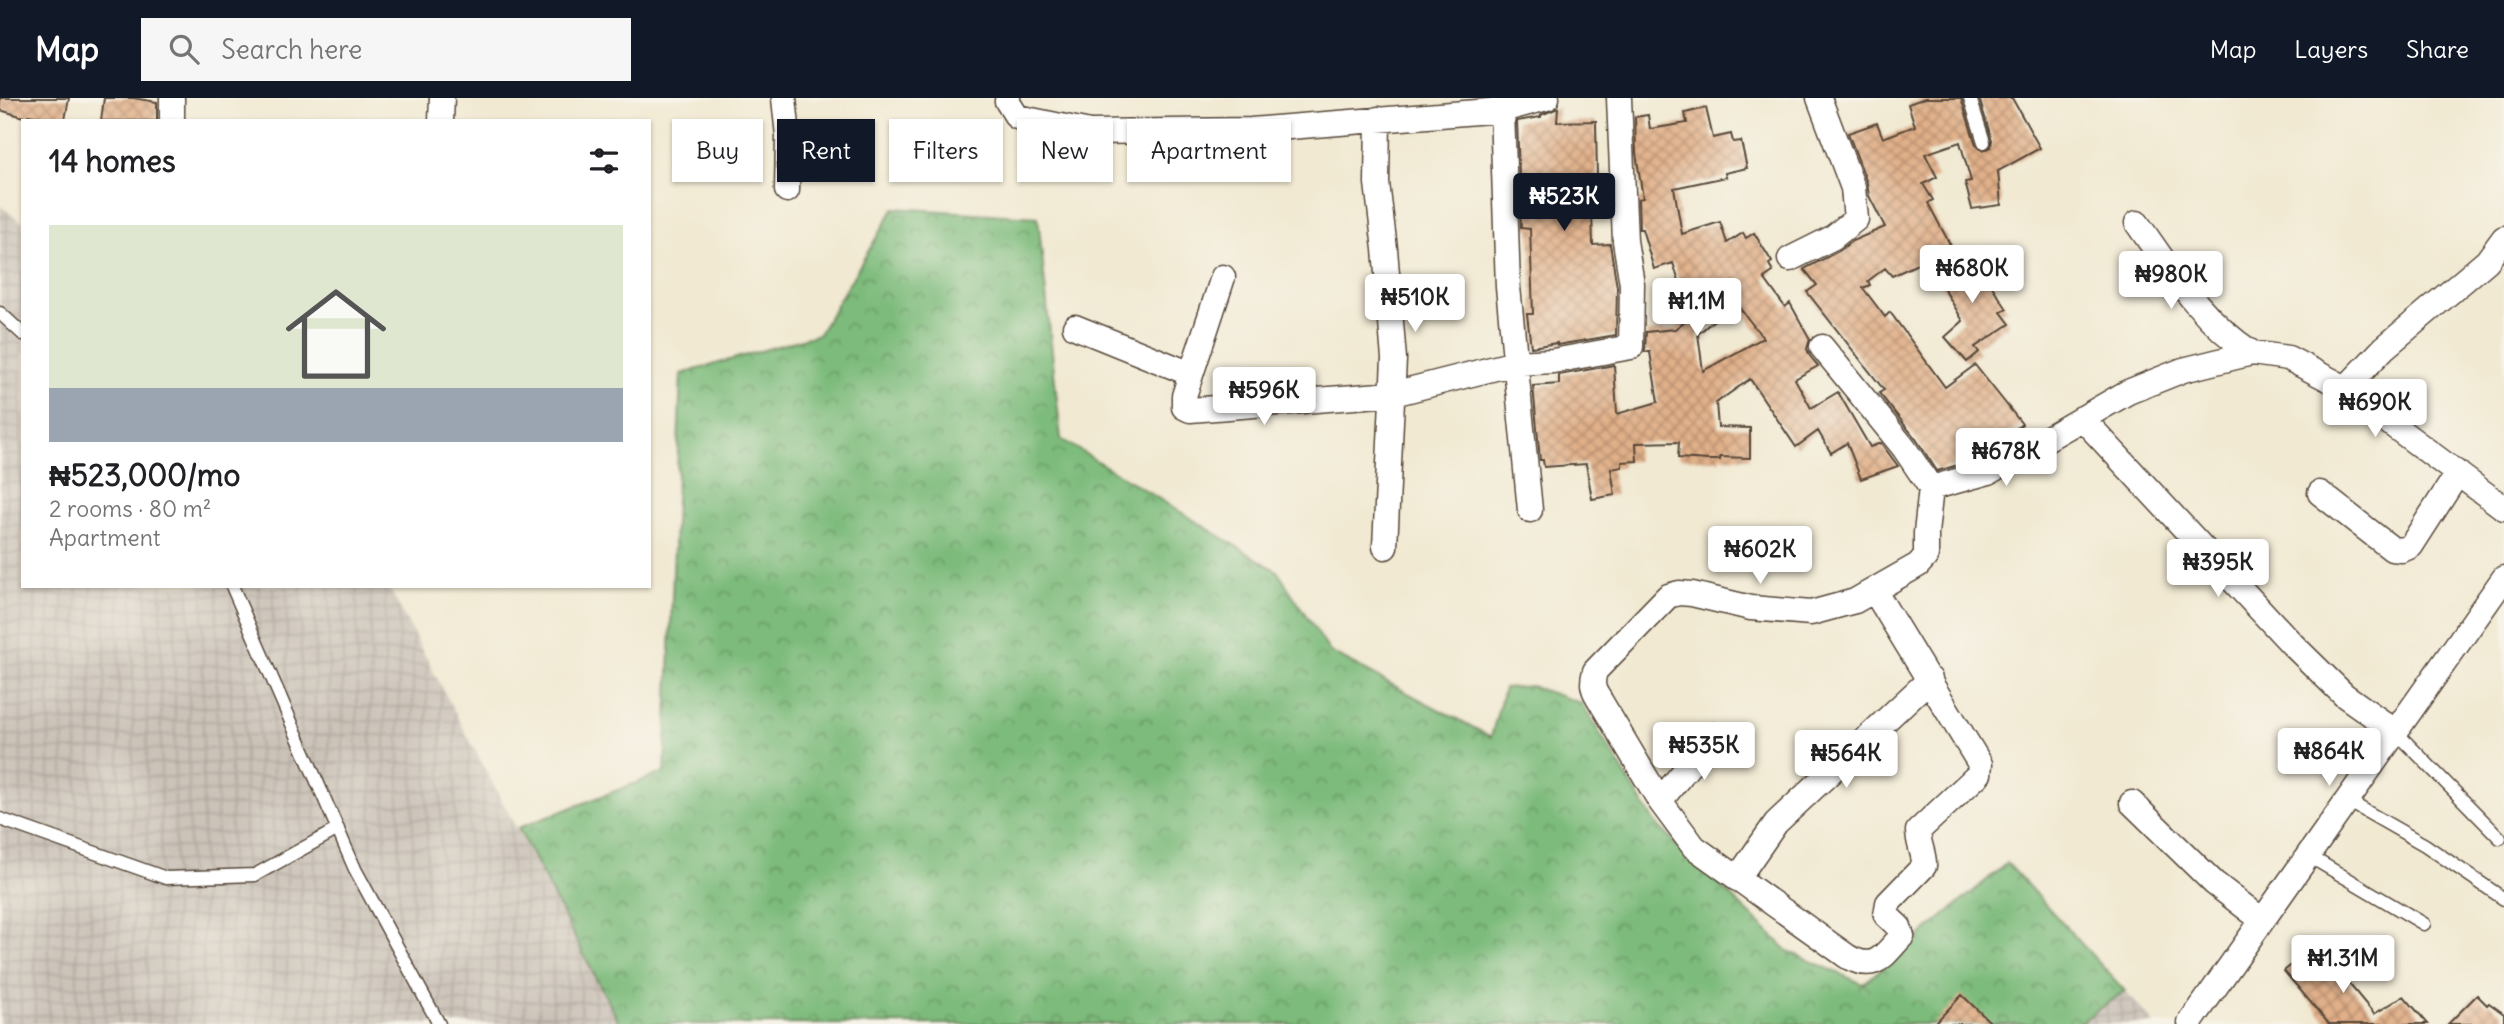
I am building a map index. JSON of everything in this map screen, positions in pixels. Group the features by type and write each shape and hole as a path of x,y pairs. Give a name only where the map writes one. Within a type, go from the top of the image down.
{"street":[{"path":"172,98 172,119"},
{"path":"441,119 442,98"},
{"path":"783,98 788,136 788,190"},
{"path":"1008,98 1007,102 1017,117 1090,132 1251,130 1502,110 1547,98"},
{"path":"1223,277 1183,405 1190,410 1393,394 1515,363 1553,361 1631,348 1632,284 1625,241 1619,98"},
{"path":"1790,259 1832,238 1856,219 1853,188 1819,98"},
{"path":"1502,110 1508,287 1530,510"},
{"path":"1378,119 1377,183 1394,359 1385,547"},
{"path":"2137,223 2193,303 2230,338 2252,353"},
{"path":"2345,389 2384,348 2487,261 2504,238"},
{"path":"1076,327 1191,374"},
{"path":"1822,346 1904,448 1931,488 1926,556 1918,565 1874,590 1856,601 1811,613 1751,608 1692,594 1668,596 1595,671 1592,679 1598,698 1660,801 1694,847 1848,957 1869,964 1880,960 1902,936 1899,927 1886,915 1888,903 1924,866 1925,859 1918,842 1918,831 1979,775 1980,764 1977,755 1874,590"},
{"path":"1931,488 1989,472 2128,392 2183,370 2252,353 2288,358 2345,389 2504,508"},
{"path":"2082,418 2292,644 2344,695 2396,733"},
{"path":"2320,493 2392,548 2402,550 2411,546 2458,473"},
{"path":"2190,1023 2504,578"},
{"path":"1737,880 1776,824 1930,679"},
{"path":"1660,801 1714,735"},
{"path":"2132,803 2214,883 2262,920"}],"lane":[{"path":"1970,98 1984,142"},
{"path":"0,313 21,332"},
{"path":"233,588 355,869 439,1024"},
{"path":"2396,733 2500,838"},
{"path":"2348,801 2425,845 2504,899"},
{"path":"0,819 166,878 254,875 338,829"},
{"path":"2309,856 2424,924"}],"shaded area":[{"path":"0,206 21,222 21,588 389,588 620,1024 0,1024"},
{"path":"2125,991 2155,1024 2078,1024"}],"green space":[{"path":"894,208 1038,217 1061,439 1277,571 1330,652 1491,737 1504,688 1531,686 1581,703 1655,823 1788,951 1863,984 2007,863 2125,991 2078,1024 620,1024 518,828 665,772 681,374 819,334"}],"building":[{"path":"0,98 69,98 65,119 28,115 27,118 0,110"},
{"path":"104,98 133,98 157,102 157,119 101,119"},
{"path":"1925,98 1961,98 1976,145 1983,151 1991,147 1992,140 1979,98 2012,98 2040,148 1998,171 2001,205 1972,209 1965,182 1971,181 1960,142 1925,154 1937,177 1923,184 1933,200 1928,203 1952,248 1892,276 1885,268 1868,281 1870,285 1863,288 1885,317 1890,312 1945,387 1975,365 2022,424 1969,462 1937,471 1916,439 1879,393 1884,390 1807,292 1817,285 1804,269 1852,241 1885,227 1869,196 1867,183 1848,133 1877,123 1883,138 1915,126 1908,104"},
{"path":"1558,108 1557,122 1596,121 1597,179 1591,179 1593,245 1610,244 1617,287 1616,335 1531,347 1527,314 1533,314 1530,229 1521,228 1517,121 1541,117"},
{"path":"1706,108 1713,138 1731,134 1733,142 1741,141 1747,168 1725,173 1726,177 1674,188 1682,234 1720,222 1727,243 1743,233 1746,238 1754,233 1772,262 1769,264 1773,272 1764,278 1785,307 1790,303 1810,339 1807,349 1818,366 1795,379 1811,408 1838,392 1870,447 1881,443 1898,466 1861,479 1847,443 1831,453 1818,431 1796,447 1750,379 1716,403 1718,427 1750,428 1750,458 1678,458 1679,442 1636,443 1637,461 1622,462 1622,467 1611,469 1615,495 1592,499 1586,464 1544,467 1543,460 1540,460 1533,386 1559,384 1559,375 1614,365 1617,414 1658,402 1650,352 1645,352 1646,332 1675,329 1691,316 1673,263 1654,269 1642,229 1639,229 1638,199 1643,198 1636,153 1635,117 1648,115 1650,129 1687,123 1685,113","holes":["1735,302 1763,338 1703,371 1698,334"]},
{"path":"1968,250 2007,309 2001,312 2010,324 1975,347 1979,352 1967,362 1945,337 1963,321 1936,275"},
{"path":"2316,944 2374,1014 2404,996 2428,1024 2329,1024 2284,971"},
{"path":"1962,995 1992,1024 1934,1024"},
{"path":"2477,995 2487,1005 2489,1003 2504,1014 2504,1024 2448,1024"}]}
